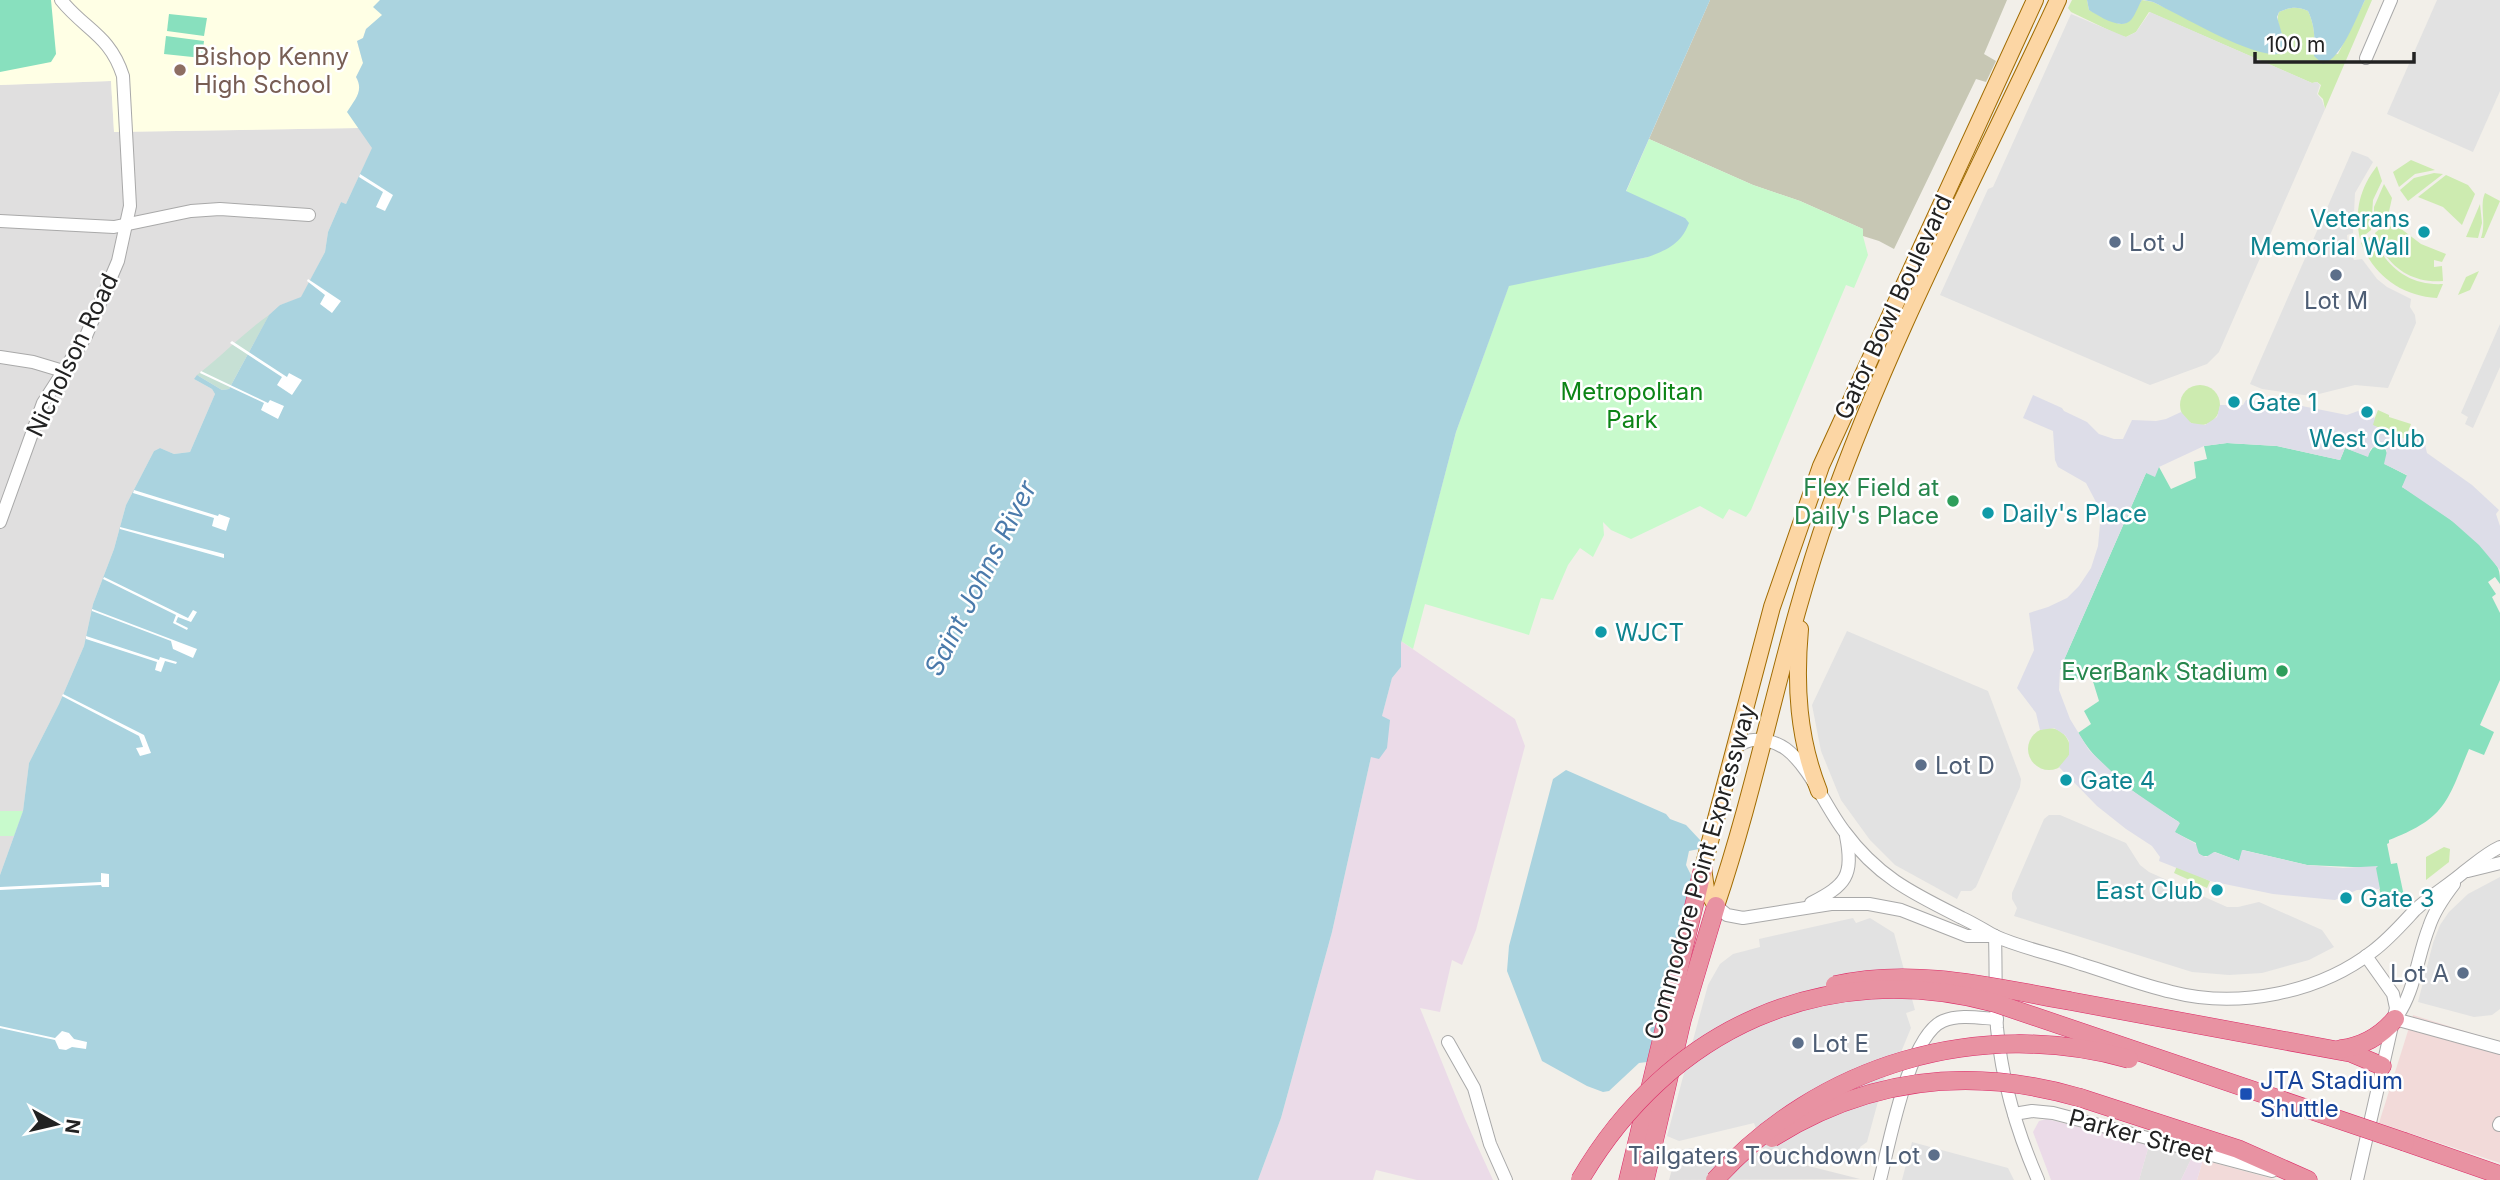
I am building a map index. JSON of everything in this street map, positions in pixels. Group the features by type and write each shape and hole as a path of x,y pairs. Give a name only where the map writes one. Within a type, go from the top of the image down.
{"highway":[{"name":"Commodore Point Expressway","path":"1628,1180 1703,868"},
{"name":"Commodore Point Expressway","path":"1645,1180 1682,1020 1716,906"},
{"path":"1580,1180 1614,1128 1656,1084 1714,1040 1740,1024 1826,987 1868,979 1902,977 1955,981 2329,1049 2359,1055 2382,1066"},
{"path":"1770,1010 1811,1000 1873,991 1922,991 1968,997 2014,1009 2403,1147 2482,1180"},
{"path":"2329,1049 2367,1042 2395,1020"},
{"path":"1715,1180 1739,1155 1779,1121 1846,1081 1917,1055 2003,1044 2059,1046 2118,1056 2403,1147 2500,1175"},
{"path":"1721,1180 1760,1147 1806,1119 1850,1100 1896,1087 1939,1081 1989,1080 2031,1085 2081,1098 2238,1149 2307,1180"}],"main road":[{"name":"Gator Bowl Boulevard","path":"1768,621 1801,520 1839,422 2035,0"},
{"name":"Gator Bowl Boulevard","path":"1806,579 1840,477 1885,367 2058,0"},
{"name":"Commodore Point Expressway","path":"1716,906 1744,817 1806,579"},
{"path":"1806,579 1797,654 1797,693 1804,743 1819,791"},
{"name":"Commodore Point Expressway","path":"1703,868 1768,621"},
{"path":"1703,868 1706,889 1716,906"}],"street":[{"name":"Nicholson Road","path":"0,522 34,425 51,390 86,336 101,305 118,261 130,206 122,76 114,53 104,40 61,0"},
{"path":"2366,58 2391,0"},
{"path":"0,221 114,228 191,211 220,209 309,215"},
{"path":"0,357 33,362 63,371"},
{"path":"1733,751 1747,741 1764,741 1787,750 1819,791 1846,834 1874,865 1898,885 1995,936 2173,993 2222,999 2262,996 2303,987 2339,972 2381,945 2431,896 2500,847"},
{"path":"1802,908 1832,892 1845,879 1849,863 1846,834"},
{"path":"2395,1020 2407,998 2432,918 2445,896 2464,872 2500,863"},
{"path":"1716,906 1727,915 1738,918 1840,903 1879,905 1910,913 1967,936 1995,936"},
{"path":"1995,936 1997,1019 2002,1061 2014,1114 2038,1180"},
{"path":"2357,1180 2395,1020 2396,1005 2393,993 2366,956"},
{"path":"1880,1180 1906,1080 1923,1040 1937,1024 1950,1019 1997,1019"},
{"path":"2395,1020 2500,1048"},
{"path":"1448,1042 1474,1088 1490,1144 1506,1180"},
{"name":"Parker Street","path":"2014,1114 2032,1111 2053,1114 2307,1180"}],"shaded area":[{"name":"Bishop Kenny High School","path":"0,0 380,0 374,7 383,15 366,29 363,38 357,41 363,63 356,77 360,92 348,112 359,128 114,132 111,81 0,85"},
{"path":"1710,0 2007,0 1984,54 1996,61 1986,82 1976,79 1894,249 1863,236 1863,229 1649,139"},
{"path":"2437,0 2500,0 2500,91 2473,152 2387,114"},
{"name":"Lot J","path":"2150,12 2312,83 2317,82 2320,85 2317,94 2325,109 2219,352 2207,364 2150,385 1940,295 1988,189 1993,187 2071,14 2126,37 2136,32"},
{"path":"111,81 114,132 359,128 373,147 346,204 341,202 328,232 325,252 301,298 280,305 250,348 194,379 212,389 215,394 190,452 174,454 160,448 154,451 126,505 114,549 93,604 84,646 29,763 23,811 0,875 0,85"},
{"name":"Lot M","path":"2352,151 2368,157 2373,162 2355,193 2353,233 2347,235 2348,245 2354,260 2362,259 2377,279 2411,299 2410,307 2416,323 2388,388 2355,385 2311,396 2262,389 2250,384"},
{"path":"269,315 229,389 222,390 197,375 250,329"},
{"path":"2500,324 2500,367 2473,428 2465,424 2468,417 2461,413"},
{"path":"2033,395 2087,422 2099,434 2114,439 2123,439 2132,420 2156,421 2181,412 2191,423 2205,425 2217,417 2220,405 2243,405 2246,400 2287,403 2347,415 2358,411 2375,418 2373,425 2404,439 2407,433 2424,440 2427,453 2472,485 2499,510 2496,514 2500,526 2500,570 2479,545 2452,521 2402,487 2407,475 2384,464 2387,451 2382,446 2371,448 2368,457 2345,448 2340,460 2277,446 2227,443 2204,446 2159,467 2155,477 2146,473 2060,669 2059,690 2070,719 2089,750 2130,789 2180,823 2175,832 2196,844 2199,854 2206,857 2214,852 2239,861 2242,850 2307,865 2343,868 2378,866 2376,868 2380,889 2357,890 2335,900 2273,894 2210,881 2159,861 2160,857 2152,846 2097,806 2059,767 2069,755 2069,741 2054,728 2040,730 2036,713 2017,688 2034,650 2029,613 2067,598 2079,586 2091,568 2098,546 2100,524 2096,502 2086,483 2058,467 2053,431 2023,418"},
{"name":"Lot D","path":"1847,631 1988,691 2021,779 2020,787 1976,887 1971,891 1961,891 1957,899 1895,865 1870,840 1841,800 1821,751 1812,705"},
{"path":"1401,641 1515,719 1525,746 1476,930 1462,965 1452,960 1440,1012 1420,1008 1493,1180 1417,1180 1376,1170 1373,1180 1258,1180 1281,1118 1332,932 1371,757 1392,678 1401,667"},
{"path":"2049,815 2060,815 2126,843 2140,865 2149,872 2227,907 2259,902 2322,930 2334,947 2309,960 2262,973 2229,975 2192,972 2014,916 2017,908 2012,893 2044,819"},
{"name":"Lot A","path":"2500,877 2500,1009 2492,1015 2474,1017 2418,1002 2440,925 2468,894"},
{"name":"Lot E","path":"1853,918 1856,923 1870,918 1894,933 1915,1010 1906,1013 1911,1028 1899,1057 1889,1061 1867,1142 1860,1147 1862,1154 1837,1166 1833,1159 1816,1164 1764,1151 1754,1123 1679,1141 1667,1136 1708,985 1720,964 1733,954 1760,947 1759,939"},
{"path":"2413,1015 2500,1042 2500,1163 2379,1123"},
{"path":"2047,1119 2149,1145 2139,1180 2051,1180 2033,1132 2039,1121"},
{"name":"Tailgaters Touchdown Lot","path":"1912,1142 2008,1168 2014,1180 1902,1180"},
{"path":"2149,1145 2192,1157 2181,1180 2139,1180"},
{"path":"1689,1148 1738,1159 1741,1149 1860,1179 1669,1180 1677,1151"},
{"path":"2192,1157 2203,1160 2197,1180 2181,1180"},
{"path":"2203,1160 2277,1180 2197,1180"}],"green space":[{"path":"0,0 51,0 56,54 51,62 0,72"},
{"path":"2072,0 2087,0 2089,10 2119,24 2126,23 2142,0 2153,2 2246,46 2285,42 2278,24 2279,12 2300,8 2308,11 2312,22 2314,56 2338,54 2365,0 2372,0 2325,109 2323,99 2318,94 2321,85 2317,82 2312,83 2149,12 2136,32 2126,37 2121,36 2071,12 2068,8"},
{"path":"169,14 207,18 204,36 167,31"},
{"path":"166,36 204,41 202,58 164,54"},
{"name":"Metropolitan Park","path":"1649,139 1863,229 1868,255 1854,288 1846,285 1746,517 1729,509 1723,519 1700,506 1631,539 1611,530 1603,522 1604,535 1593,557 1580,548 1568,565 1553,600 1541,598 1529,635 1425,604 1413,649 1401,641 1456,432 1509,285 1648,257 1685,218 1626,192"},
{"path":"2411,160 2435,170 2415,174 2399,187 2393,172"},
{"path":"2377,166 2382,181 2373,200 2371,230 2360,239 2360,200 2366,183"},
{"path":"2434,173 2443,174 2408,201 2400,190 2414,178"},
{"path":"2446,175 2468,185 2475,194 2462,225 2443,207 2418,197"},
{"path":"2384,184 2392,198 2388,216 2374,228 2374,207"},
{"path":"2485,193 2500,201 2484,238 2481,238 2483,203"},
{"path":"2480,204 2482,223 2478,238 2466,237"},
{"path":"2388,222 2392,229 2396,225 2421,244 2446,254 2442,262 2434,260 2434,267 2442,266 2443,281 2420,279 2400,270 2392,263 2375,233"},
{"path":"2373,235 2384,256 2399,272 2419,282 2443,284 2437,298 2412,293 2382,274 2373,265 2361,243"},
{"path":"2479,271 2470,290 2458,295 2466,277"},
{"path":"2200,385 2208,386 2214,391 2219,397 2219,413 2214,419 2208,424 2200,425 2192,424 2186,419 2181,413 2180,405 2181,397 2186,391 2192,386"},
{"path":"2378,410 2389,417 2411,424 2405,439 2372,425"},
{"name":"EverBank Stadium","path":"2227,443 2277,446 2340,460 2345,448 2367,456 2374,446 2385,448 2388,456 2385,464 2408,476 2402,487 2441,512 2468,534 2498,568 2500,584 2495,577 2488,582 2496,594 2492,597 2500,613 2500,680 2480,725 2494,732 2484,755 2469,749 2449,795 2434,816 2389,840 2387,844 2391,864 2397,863 2404,896 2382,901 2375,868 2307,865 2243,850 2239,861 2215,852 2202,856 2196,851 2196,843 2174,832 2179,822 2123,784 2099,760 2078,733 2091,724 2084,711 2099,701 2091,675 2064,682 2069,673 2060,669 2146,473 2159,467 2171,489 2196,478 2194,462 2207,459 2204,446"},
{"path":"2049,728 2064,734 2070,749 2064,764 2049,770 2034,764 2028,749 2034,734"},
{"path":"0,811 23,811 14,836 0,836"},
{"path":"2444,847 2450,849 2449,862 2426,880 2426,857"},
{"path":"2177,866 2210,881 2207,888 2174,873"}],"water":[{"name":"Saint Johns River","path":"380,0 1710,0 1626,191 1685,218 1689,223 1682,236 1667,249 1648,257 1509,286 1456,432 1401,643 1401,667 1392,678 1382,716 1390,720 1387,748 1379,759 1371,757 1332,932 1281,1118 1258,1180 0,1180 0,875 23,811 29,763 84,646 93,604 114,549 126,505 154,451 160,448 174,454 190,452 215,394 212,389 194,379 197,375 222,390 229,389 269,315 280,305 301,297 325,252 328,232 341,202 346,204 372,148 347,112 358,95 356,77 363,63 357,41 363,38 366,29 382,15 373,7"},
{"path":"2087,0 2142,0 2131,20 2122,24 2089,10"},
{"path":"2144,0 2365,0 2342,46 2323,64 2314,56 2313,27 2308,11 2304,9 2294,8 2279,12 2277,17 2286,48 2273,54 2244,47"},
{"path":"1566,770 1666,814 1670,819 1686,825 1701,841 1699,849 1689,851 1686,865 1692,877 1647,1062 1639,1063 1609,1091 1603,1092 1542,1061 1507,971 1509,946 1553,779"}],"pier":[{"path":"360,174 393,195 385,211 376,207 383,192 359,177"},
{"path":"308,279 341,301 332,313 320,304 325,295 307,281"},
{"path":"232,341 287,377 289,373 302,380 292,395 277,385 282,377 230,343"},
{"path":"201,371 268,403 270,400 284,406 278,419 261,410 264,403 200,373"},
{"path":"134,490 230,518 226,531 212,526 214,518 133,493"},
{"path":"120,529 224,554 224,558"},
{"path":"104,577 188,618 193,610 197,612 191,622 178,617 176,622 188,628 187,630 173,623 176,615 103,579"},
{"path":"92,609 197,649 193,658 173,649 171,641"},
{"path":"86,636 159,660 160,657 177,662 165,661 161,672 155,670 157,662 86,639"},
{"path":"63,694 144,735 151,753 140,756 136,748 143,747 139,736 62,696"},
{"path":"101,873 109,874 109,887 101,885 0,890 0,887 101,882"},
{"path":"0,1026 55,1038 62,1031 69,1033 74,1039 87,1042 86,1049 59,1049 55,1040"}],"place":[{"name":"Bishop Kenny High School","path":"180,70"},
{"name":"Veterans Memorial Wall","path":"2424,232"},
{"name":"Lot J","path":"2115,242"},
{"name":"Lot M","path":"2336,275"},
{"name":"Gate 1","path":"2234,402"},
{"name":"West Club","path":"2367,412"},
{"name":"Flex Field at Daily's Place","path":"1953,501"},
{"name":"Daily's Place","path":"1988,513"},
{"name":"WJCT","path":"1601,632"},
{"name":"EverBank Stadium","path":"2282,671"},
{"name":"Lot D","path":"1921,765"},
{"name":"Gate 4","path":"2066,780"},
{"name":"East Club","path":"2217,890"},
{"name":"Gate 3","path":"2346,898"},
{"name":"Lot A","path":"2463,973"},
{"name":"Lot E","path":"1798,1043"},
{"name":"JTA Stadium Shuttle","path":"2246,1094"},
{"name":"Tailgaters Touchdown Lot","path":"1934,1155"}]}
